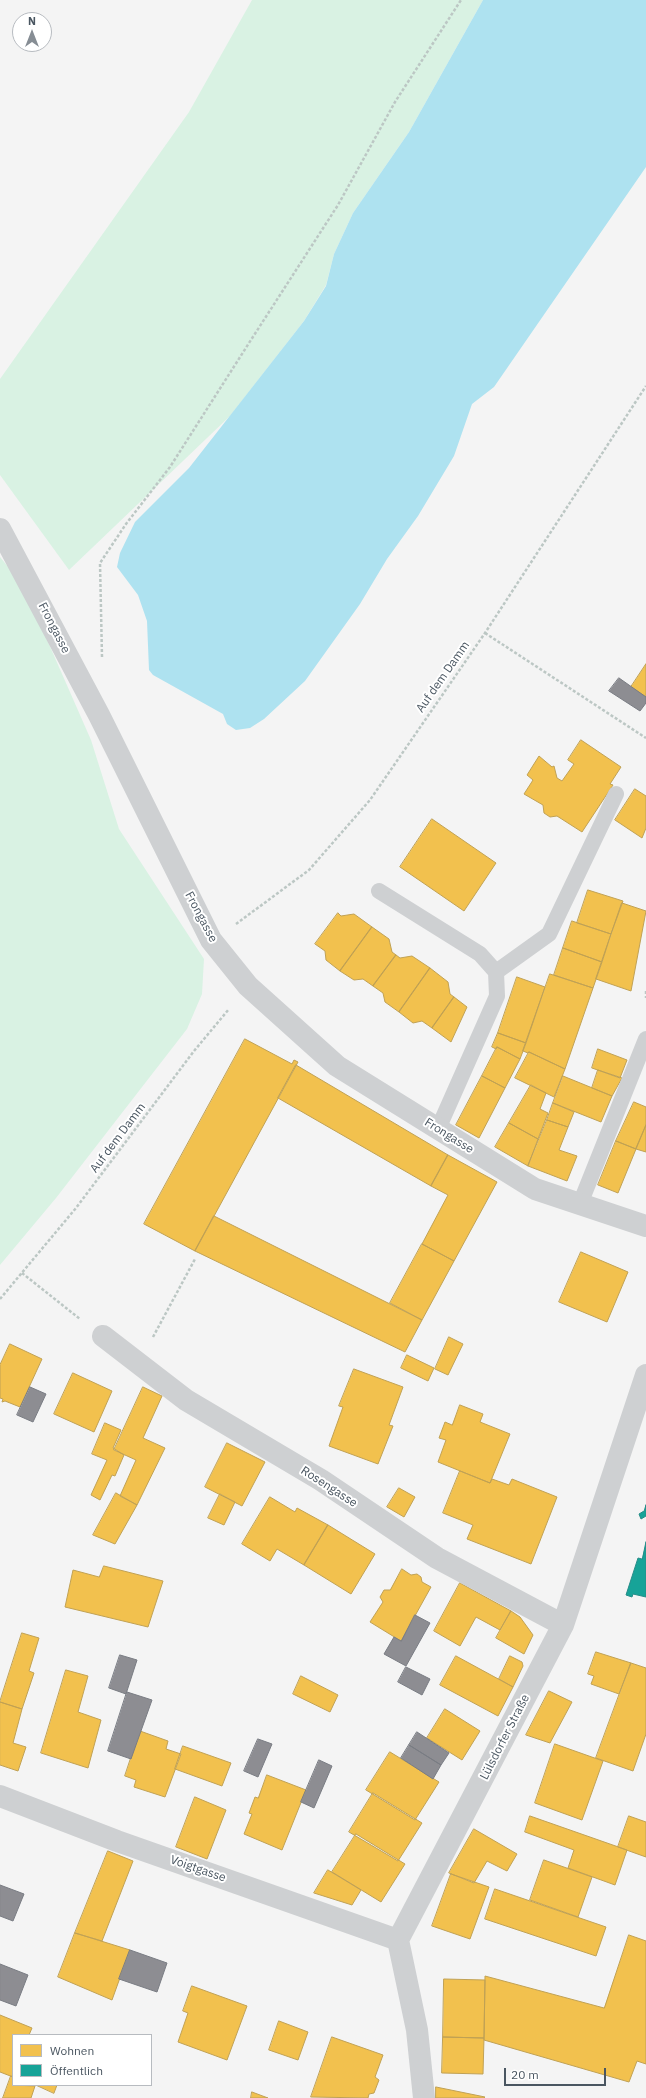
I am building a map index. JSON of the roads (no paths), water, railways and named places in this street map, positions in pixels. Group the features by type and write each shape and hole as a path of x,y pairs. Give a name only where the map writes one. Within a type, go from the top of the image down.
{"street":[{"name":"Frongasse","path":"0,529 23,569 102,722 211,940 248,986 337,1066 535,1189 646,1226"},
{"name":"Rosengasse","path":"103,1336 186,1400 321,1480 438,1558 563,1625"},
{"name":"Lülsdorfer Straße","path":"398,1940 563,1625 646,1375"},
{"name":"Voigtgasse","path":"0,1796 117,1841 398,1940"},
{"path":"398,1940 416,2030 424,2098"}],"lane":[{"path":"496,972 549,934 616,794"},
{"path":"379,891 480,954 496,972 497,996 438,1129"},
{"path":"580,1204 646,1038"}],"water":[{"path":"483,0 646,0 646,167 494,387 472,404 454,456 418,516 387,559 360,604 305,681 264,719 250,728 236,730 227,724 223,714 153,675 149,670 147,621 138,595 117,567 120,553 135,522 189,468 304,321 326,286 334,254 353,213 409,132"}]}
